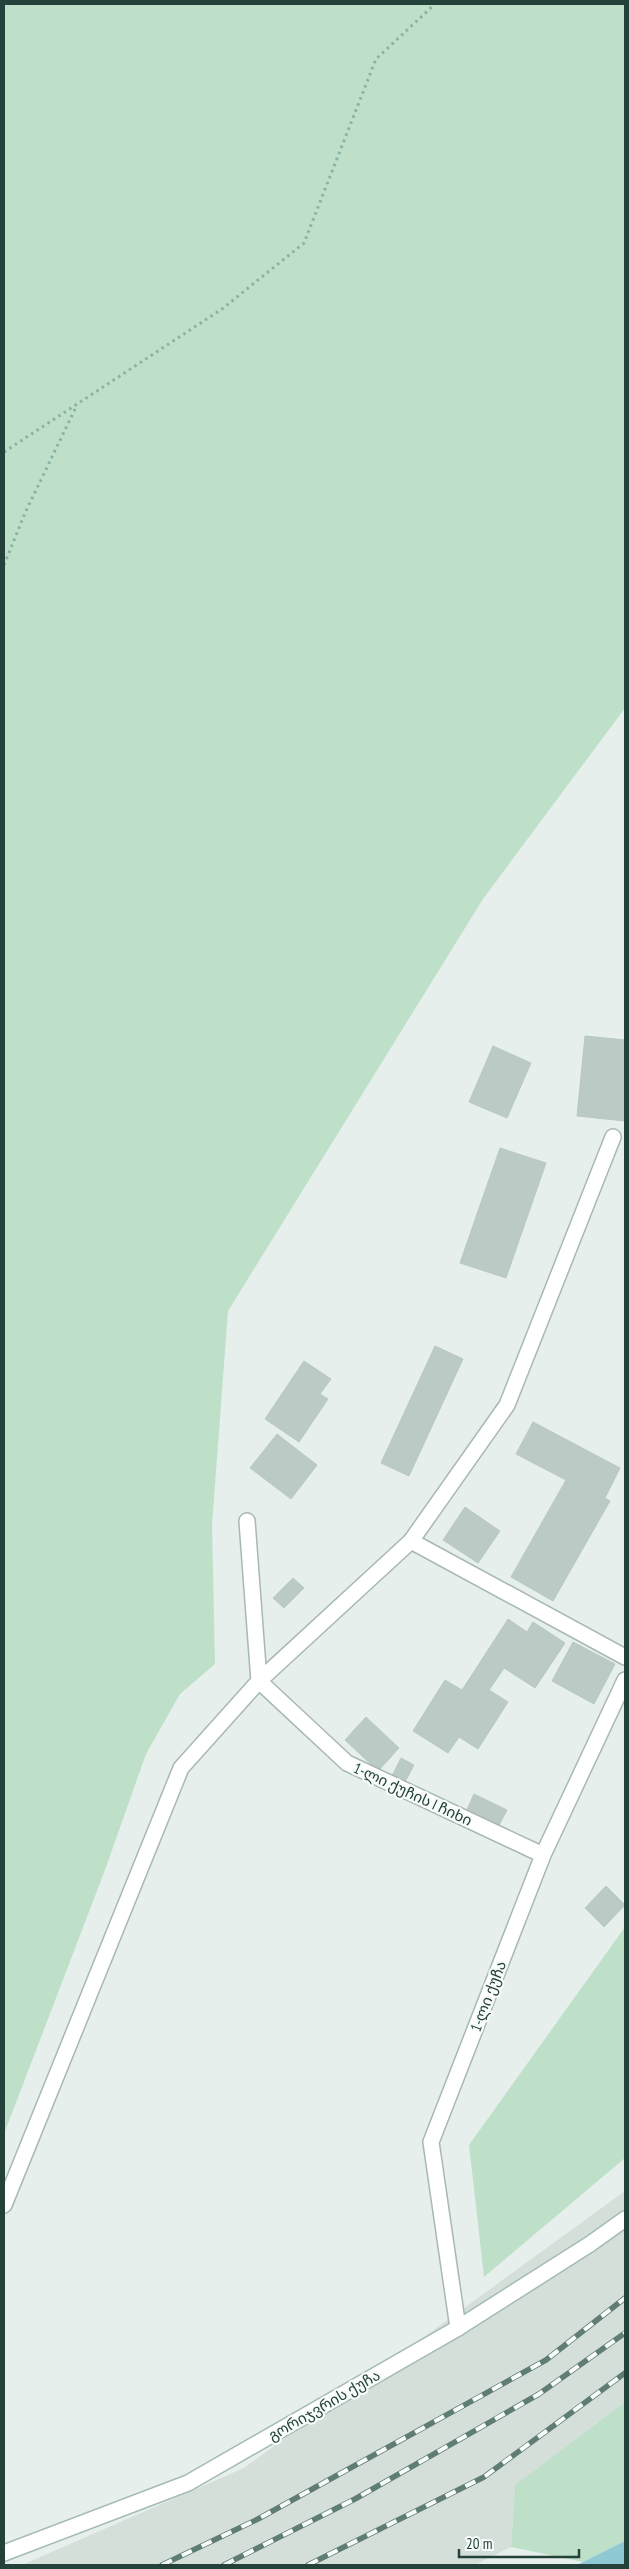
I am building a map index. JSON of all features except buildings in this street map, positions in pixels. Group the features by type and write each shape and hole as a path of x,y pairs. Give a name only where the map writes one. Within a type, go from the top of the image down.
{"street":[{"path":"4,2205 181,1768 259,1682 412,1540 508,1405 613,1138"},
{"path":"247,1521 259,1682"},
{"path":"412,1540 625,1657"},
{"name":"1-ლი ქუჩა","path":"458,2328 431,2142 543,1856 625,1680"},
{"name":"1-ლი ქუჩის I ჩიხი","path":"259,1682 347,1763 543,1856"},
{"name":"გორიჯვრის ქუჩა","path":"4,2554 188,2483 458,2328 590,2244 625,2219"}],"path":[{"path":"4,452 222,309 304,243 376,59 435,4"},
{"path":"4,565 25,513 77,404"}],"shaded area":[{"path":"625,2191 625,2402 515,2485 511,2547 475,2565 22,2565 244,2468"}],"green space":[{"path":"4,4 625,4 625,708 483,899 228,1311 212,1525 215,1664 180,1694 146,1754 105,1870 4,2134"},
{"path":"625,1927 625,2158 484,2277 469,2145"},
{"path":"625,2402 625,2541 583,2562 511,2547 515,2485"}],"water":[{"path":"625,2541 625,2565 577,2565"}],"railway":[{"path":"162,2565 258,2519 546,2360 625,2298"},
{"path":"224,2565 355,2499 539,2394 625,2333"},
{"path":"308,2565 484,2477 625,2373"}]}
